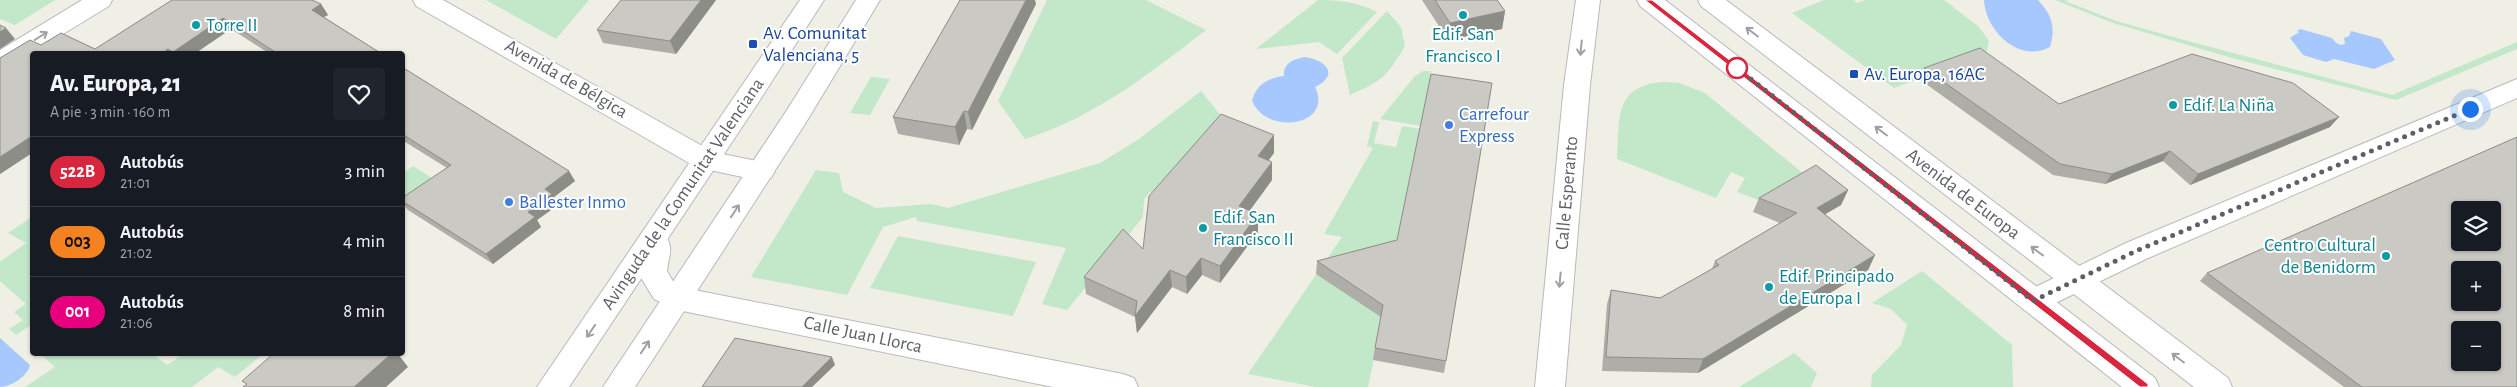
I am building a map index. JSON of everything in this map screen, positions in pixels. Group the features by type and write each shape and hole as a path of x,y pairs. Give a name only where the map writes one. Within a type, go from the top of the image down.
{"street":[{"path":"0,61 100,0"},
{"name":"Avenida de Bélgica","path":"425,0 706,160 761,171"},
{"name":"Avinguda de la Comunitat Valenciana","path":"552,387 812,0"},
{"path":"618,387 761,171 868,0"},
{"name":"Calle Esperanto","path":"1550,387 1577,85 1588,0"},
{"path":"1649,0 2144,387"},
{"name":"Avenida de Europa","path":"1710,0 2217,387"},
{"path":"2033,301 2136,251 2517,88"},
{"name":"Calle Juan Llorca","path":"653,239 658,246 652,273 664,291 678,298 1035,371 1123,387"}],"green space":[{"path":"0,0 55,0 15,25 0,19"},
{"path":"486,0 589,0 556,39"},
{"path":"1047,0 1146,0 1206,30 1142,78 1098,107 1050,130 1025,139 998,101"},
{"path":"1318,0 1348,2 1377,12 1337,54 1319,42 1256,49"},
{"path":"1824,0 1854,0 1856,3 1865,0 1944,0 1979,27 1989,41 1986,54 1894,88 1792,13"},
{"path":"2055,0 2067,0 2065,1 2116,21 2392,95 2517,42 2517,49 2396,100 2232,58 2113,23"},
{"path":"1387,11 1401,27 1405,46 1383,77 1370,86 1350,95 1342,58"},
{"path":"1423,71 1431,71 1430,75 1461,80 1421,126 1380,119 1415,76"},
{"path":"871,77 890,79 870,115 850,113"},
{"path":"1663,82 1679,83 1705,93 1810,179 1767,203 1737,192 1745,178 1731,172 1716,198 1617,159 1620,118 1622,107 1627,98 1635,90 1647,85"},
{"path":"1201,91 1223,118 1161,189 1150,192 1144,199 1143,217 1067,310 1042,304 1066,248 917,221 916,217 883,227 847,295 751,277 816,170 839,173 843,192 876,208 931,204 948,208 1100,163 1139,139"},
{"path":"1373,121 1379,122 1374,143 1396,147 1402,126 1421,129 1368,387 1316,387 1248,374 1342,237 1324,234 1373,148 1367,146"},
{"path":"413,166 435,180 405,200 405,172"},
{"path":"30,218 30,326 16,335 9,329 23,320 14,312 26,304 0,281 0,262 26,243 8,233"},
{"path":"898,236 1036,262 1013,316 870,288"},
{"path":"1922,271 2012,345 2013,387 1871,387 1872,375 1901,345 1907,325 1891,309 1872,303"},
{"path":"1794,353 1817,373 1811,387 1739,387"},
{"path":"42,356 156,356 167,365 180,356 261,356 235,377 218,367 192,387 25,387 55,367"}],"water":[{"path":"1984,0 2038,0 2047,11 2052,22 2053,33 2050,47 2038,51 2027,51 2016,48 2006,41 1997,33 1990,22"},
{"path":"2300,29 2332,38 2341,45 2345,44 2344,38 2349,36 2351,31 2381,39 2395,60 2374,69 2334,59 2326,62 2303,55 2290,38 2299,32 2297,31"},
{"path":"1305,57 1319,61 1327,69 1328,73 1327,78 1315,87 1318,100 1315,111 1307,118 1296,122 1271,119 1260,112 1252,101 1256,90 1268,80 1284,76 1285,68 1293,60"},
{"path":"0,338 30,365 26,373 18,380 4,387 0,387"}],"building":[{"path":"172,0 312,0 321,4 312,10 377,51 273,51 223,18 174,51 168,49 165,51 30,51 30,137 0,157 0,58 30,40 41,45 61,33 95,49"},
{"path":"621,0 701,0 670,41 597,30"},
{"path":"960,0 1026,0 968,112 964,111 955,127 893,117"},
{"path":"1435,0 1497,0 1505,11 1450,23"},
{"path":"0,25 6,28 0,32"},
{"path":"1980,48 2059,104 2192,54 2293,83 2339,117 2198,174 2170,151 2112,174 2060,164 1924,68"},
{"path":"405,69 569,171 545,189 552,194 528,212 535,217 486,254 405,203 405,196 451,165 405,136"},
{"path":"1431,74 1492,83 1446,361 1375,348 1383,305 1317,261 1397,240"},
{"name":"Edif. San Francisco II","path":"1221,114 1274,135 1258,156 1272,162 1239,206 1258,214 1220,266 1201,258 1186,277 1170,270 1135,316 1137,301 1084,277 1123,229 1143,249 1149,196"},
{"name":"Centro Cultural de Benidorm","path":"2517,137 2517,387 2362,387 2207,273"},
{"path":"1816,165 1848,190 1817,208 1875,255 1703,359 1606,357 1611,290 1660,298 1719,265 1715,261 1797,213 1759,198"},
{"path":"735,338 832,357 802,387 702,387"},
{"path":"271,356 389,356 354,387 243,387 247,384 242,381"}],"bus line":[{"name":"522B","path":"1649,0 2144,387"}],"place":[{"name":"Edif. San Francisco I","path":"1463,15"},
{"name":"Torre II","path":"196,25"},
{"name":"Av. Comunitat Valenciana, 5","path":"753,44"},
{"name":"Av. Europa, 16AC","path":"1854,74"},
{"name":"Edif. La Niña","path":"2173,105"},
{"name":"Carrefour Express","path":"1449,125"},
{"name":"Ballester Inmo","path":"509,202"},
{"name":"Edif. San Francisco II","path":"1203,228"},
{"name":"Centro Cultural de Benidorm","path":"2386,256"},
{"name":"Edif. Principado de Europa I","path":"1769,287"}],"route":[{"path":"1737,68 2033,301 2136,251 2470,109"}]}
